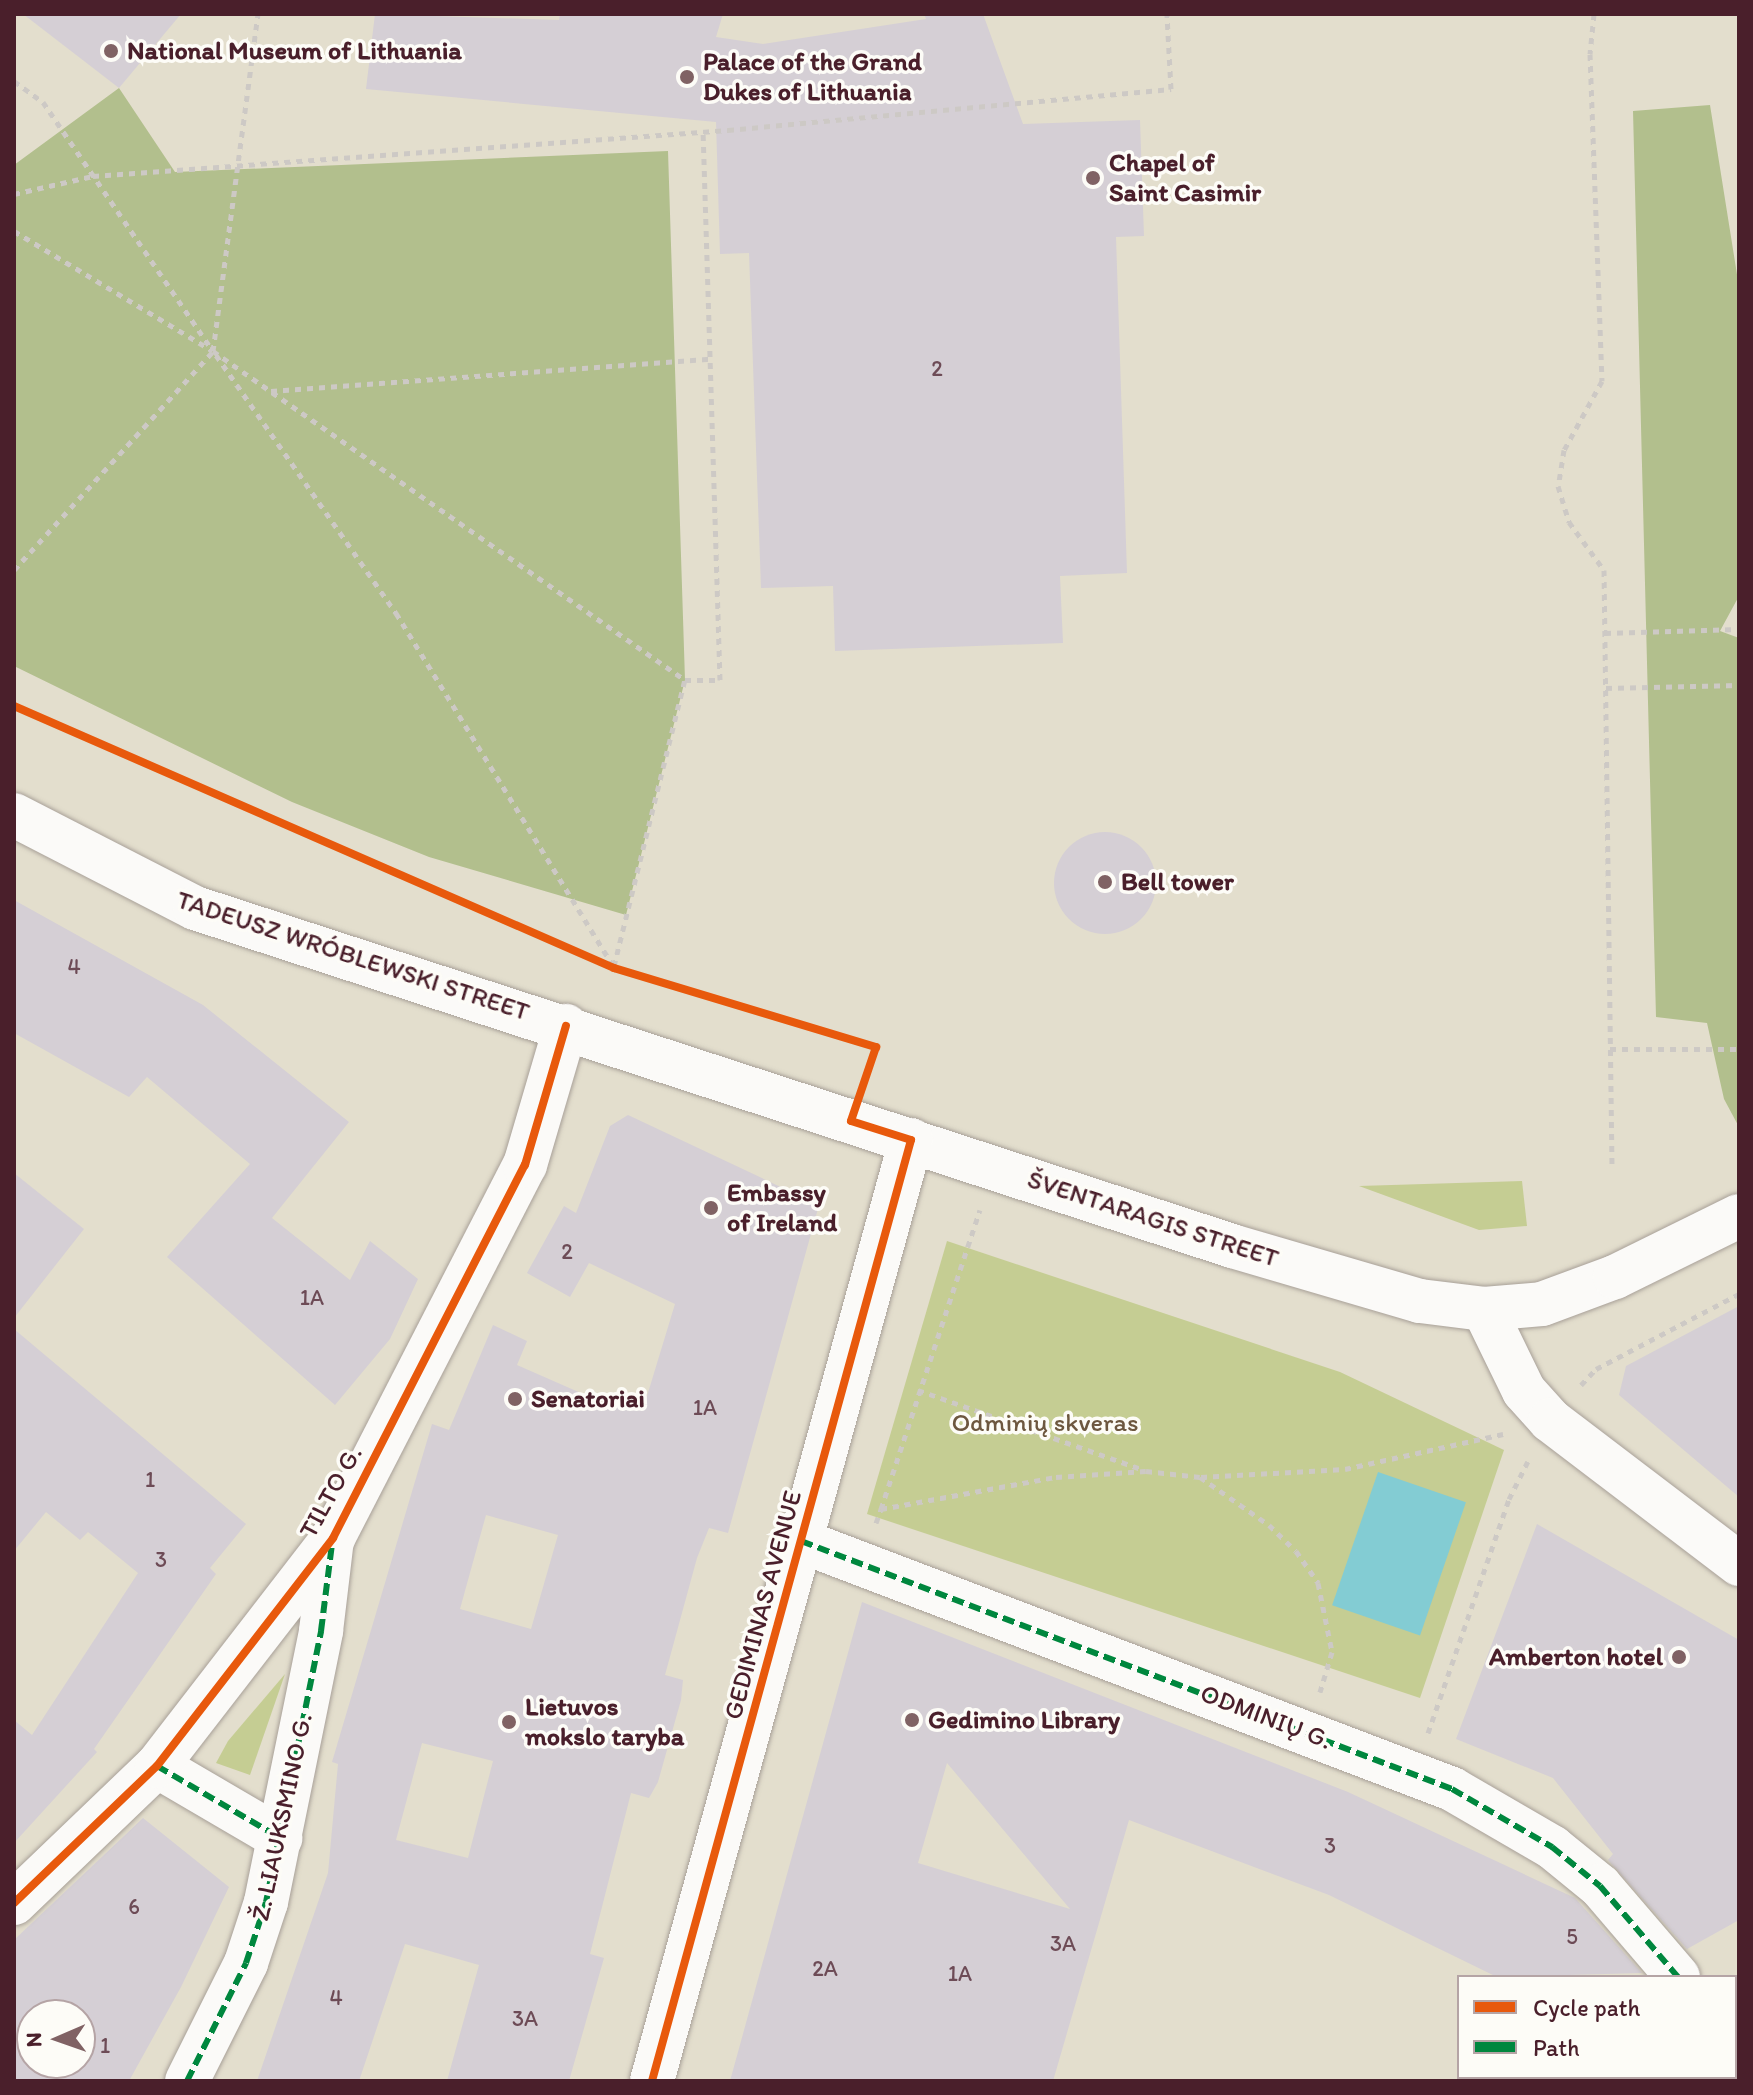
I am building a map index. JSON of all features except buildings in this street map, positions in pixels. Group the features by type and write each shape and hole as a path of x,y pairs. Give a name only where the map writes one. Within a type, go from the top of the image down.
{"street":[{"name":"TADEUSZ WRÓBLEWSKI STREET","path":"14,815 195,908 566,1026"},
{"name":"ŠVENTARAGIS STREET","path":"566,1026 1306,1269 1420,1301 1484,1309 1542,1304 1577,1293 1739,1216"},
{"name":"TILTO G.","path":"14,1903 157,1766 333,1538 525,1165 566,1026"},
{"name":"GEDIMINAS AVENUE","path":"652,2081 911,1140"},
{"path":"1484,1309 1524,1391 1550,1420 1739,1564"},
{"name":"Ž. LIAUKSMINO G.","path":"187,2081 246,1963 280,1838 321,1631 333,1538"},
{"name":"ODMINIŲ G.","path":"801,1541 1415,1773 1552,1847 1600,1886 1676,1975"},
{"path":"157,1766 280,1838"}],"path":[{"path":"14,570 213,351 258,14"},
{"path":"14,194 93,176 703,131 728,126 1171,89 1167,14"},
{"path":"1594,14 1590,54 1602,381 1564,450 1558,486 1569,522 1604,570 1612,1166"},
{"path":"14,81 43,102 396,613 614,968 685,680"},
{"path":"14,231 213,351 685,680 720,680 703,131"},
{"path":"270,391 710,359"},
{"path":"1605,633 1739,629"},
{"path":"1606,688 1739,685"},
{"path":"1610,1049 1739,1049"},
{"path":"861,1565 994,1167"},
{"path":"1415,1773 1509,1499 1550,1420 1596,1369 1739,1294"},
{"path":"918,1390 1146,1471"},
{"path":"881,1509 1065,1476 1146,1471 1200,1477 1345,1469 1550,1420"},
{"path":"1200,1477 1269,1525 1296,1551 1318,1583 1332,1652 1308,1732"}],"green space":[{"path":"119,88 175,172 668,151 685,680 626,915 429,857 292,802 14,666 14,165"},
{"path":"1710,105 1739,287 1739,596 1720,631 1739,638 1739,1127 1724,1099 1707,1023 1656,1017 1633,111"},
{"path":"1522,1181 1527,1226 1479,1230 1359,1186"},
{"name":"Odminių skveras","path":"947,1241 1340,1372 1504,1450 1420,1698 867,1514"},
{"path":"285,1674 250,1775 216,1763 228,1741"}],"water":[{"path":"1378,1472 1466,1502 1420,1636 1332,1605"}],"marked path":[{"path":"801,1541 1452,1789 1552,1847 1600,1886 1676,1975"},
{"path":"187,2081 246,1963 266,1902 321,1631 332,1544"},
{"path":"157,1766 280,1838"}],"cycle path":[{"path":"14,706 614,968 876,1047 851,1121 911,1140 652,2081"},
{"path":"14,1903 157,1766 333,1538 525,1165 566,1026"}],"place":[{"name":"National Museum of Lithuania","path":"111,51"},
{"name":"Palace of the Grand Dukes of Lithuania","path":"687,77"},
{"name":"Chapel of Saint Casimir","path":"1093,178"},
{"name":"Bell tower","path":"1105,882"},
{"name":"Embassy of Ireland","path":"711,1208"},
{"name":"Senatoriai","path":"515,1399"},
{"name":"Amberton hotel","path":"1679,1657"},
{"name":"Gedimino Library","path":"912,1720"},
{"name":"Lietuvos mokslo taryba","path":"509,1722"}]}
